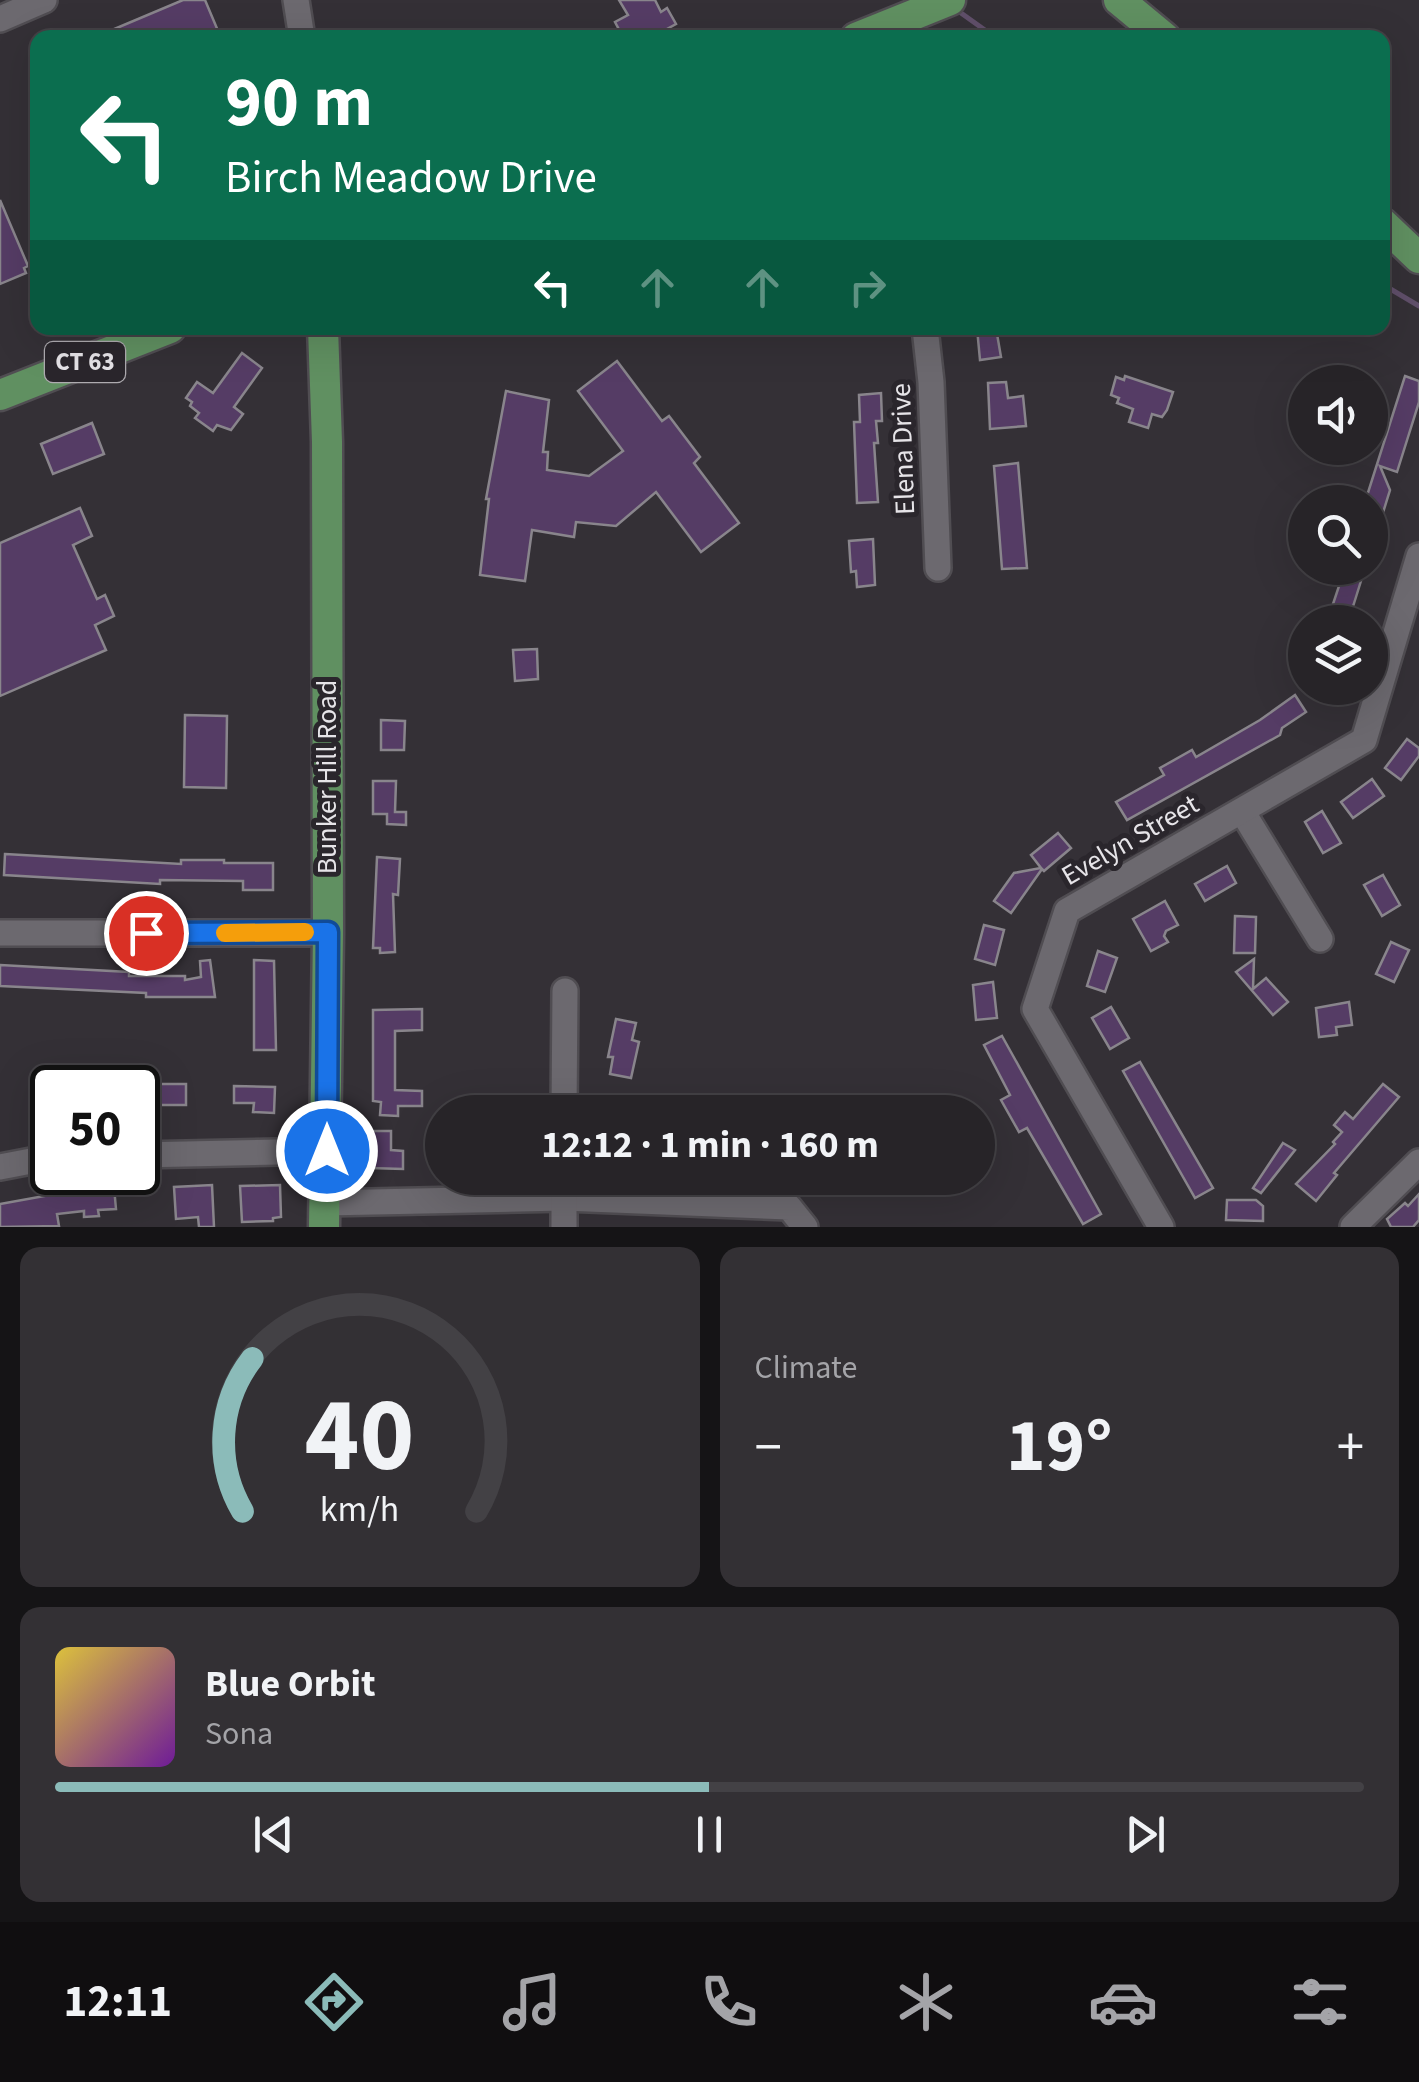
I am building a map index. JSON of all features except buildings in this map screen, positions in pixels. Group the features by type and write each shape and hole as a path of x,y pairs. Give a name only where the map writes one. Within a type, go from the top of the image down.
{"main road":[{"path":"878,30 950,0"},
{"path":"1119,0 1155,30"},
{"path":"1390,230 1417,252"},
{"name":"CT 63","path":"0,394 152,335"},
{"name":"Bunker Hill Road","path":"323,335 328,932 324,1215"}],"street":[{"path":"0,18 44,0"},
{"path":"296,0 301,30"},
{"name":"Elena Drive","path":"926,335 938,568"},
{"name":"Evelyn Street","path":"1161,1227 1035,1008 1066,911 1364,740 1419,556"},
{"path":"1242,811 1320,939"},
{"path":"0,933 328,932"},
{"path":"564,991 564,1095"},
{"path":"160,1155 327,1151"},
{"path":"0,1167 30,1161"},
{"path":"1353,1227 1419,1162"},
{"path":"324,1215 502,1195"},
{"path":"564,1195 564,1227"},
{"path":"614,1195 794,1220"}],"waterway":[{"path":"954,8 985,30"},
{"path":"1390,289 1419,306"}],"slow traffic":[{"path":"225,933 305,932"}],"route":[{"path":"146,933 328,932 327,1151"}]}
